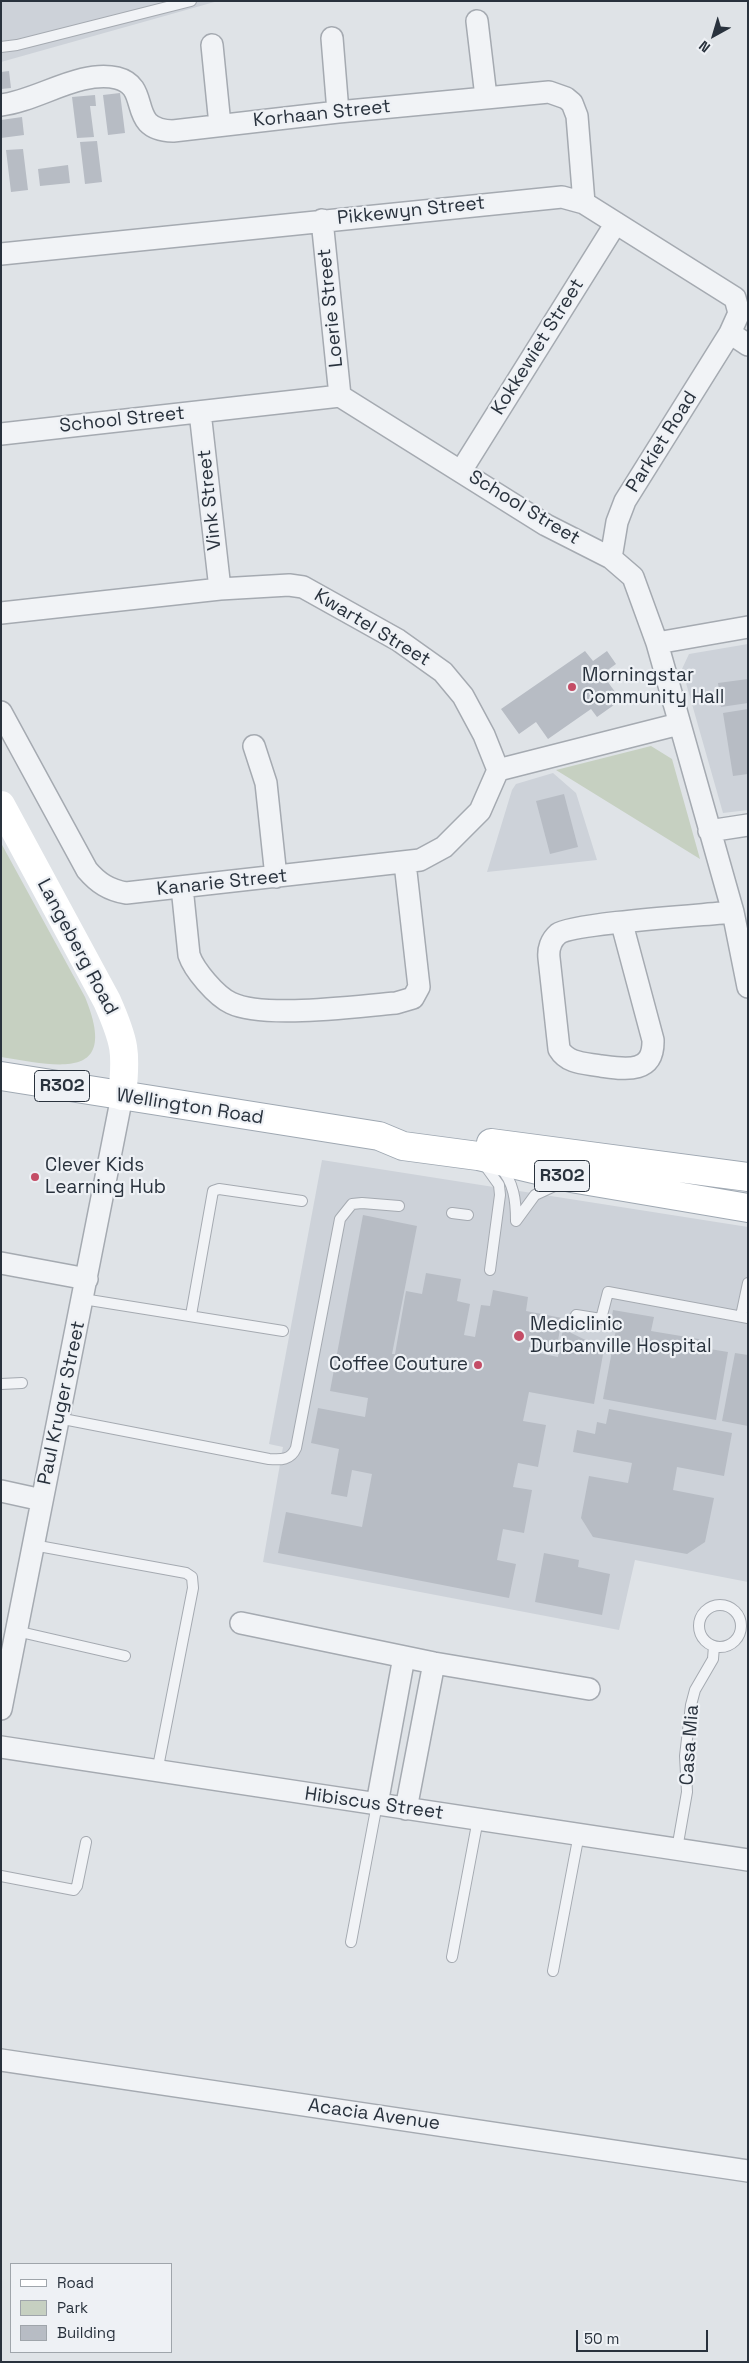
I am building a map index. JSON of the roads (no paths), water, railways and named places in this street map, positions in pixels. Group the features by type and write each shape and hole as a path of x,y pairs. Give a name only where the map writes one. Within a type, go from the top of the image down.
{"main road":[{"name":"Langeberg Road","path":"1,805 107,1001 121,1032 126,1065 122,1096"},
{"name":"Wellington Road","path":"1,1076 379,1136 403,1146 484,1154 570,1178 748,1208"},
{"name":"Wellington Road","path":"379,1136 403,1130 748,1177"}],"street":[{"path":"477,22 486,97"},
{"path":"332,38 338,112"},
{"path":"212,46 220,125"},
{"name":"Korhaan Street","path":"1,105 28,99 71,84 109,77 127,82 137,95 144,118 156,129 173,131 338,112 549,92 561,95 572,103 577,116 584,203"},
{"name":"Pikkewyn Street","path":"1,254 550,196 562,197 584,203 735,298 738,313 730,333"},
{"name":"Loerie Street","path":"322,220 340,396"},
{"name":"Kokkewiet Street","path":"461,471 616,223"},
{"path":"730,333 748,345"},
{"name":"Parkiet Road","path":"611,558 617,522 625,501 730,333"},
{"name":"School Street","path":"1,434 340,396 546,524 611,558 633,577 657,643 732,912 748,987"},
{"name":"Vink Street","path":"200,412 220,589"},
{"name":"Kwartel Street","path":"1,613 220,589 289,585 303,587 398,640 443,672 458,687 484,735 498,770"},
{"path":"657,643 748,627"},
{"name":"Kanarie Street","path":"1,712 83,862 94,878 109,888 126,893 420,860 444,847 480,811 498,770"},
{"path":"498,770 679,724"},
{"path":"254,746 266,783 276,877"},
{"path":"709,831 748,825"},
{"path":"182,887 189,955 192,963 223,998 232,1004 287,1011 396,1003 413,998 419,986 405,863"},
{"path":"622,924 653,1040 651,1054 643,1064 631,1069 572,1061 562,1054 559,1049 549,958 550,946 558,935 564,931 622,924 732,912"},
{"name":"Paul Kruger Street","path":"1,1709 122,1096"},
{"path":"1,1263 85,1289"},
{"path":"1,1491 42,1500"},
{"path":"241,1623 434,1663 589,1689"},
{"path":"377,1804 404,1657"},
{"path":"406,1809 434,1663"},
{"name":"Hibiscus Street","path":"1,1748 748,1860"},
{"name":"Acacia Avenue","path":"1,2060 748,2171"}],"lane":[{"path":"1,47 17,45 191,1"},
{"path":"484,1154 507,1175 514,1191 516,1221 535,1195 570,1178"},
{"path":"484,1154 499,1185 500,1195 490,1270"},
{"path":"191,1315 214,1191 219,1189 302,1201"},
{"path":"58,1418 269,1459 284,1460 290,1457 296,1448 340,1219 352,1204 399,1206"},
{"path":"452,1213 468,1215"},
{"path":"576,1315 601,1319 608,1292 744,1317 748,1283"},
{"path":"85,1289 191,1315 283,1331"},
{"path":"1,1384 22,1383"},
{"path":"33,1545 186,1573 192,1577 193,1588 157,1772"},
{"path":"724,1604 736,1611 740,1617 742,1631 739,1638 728,1646 714,1646 702,1638 699,1624 704,1611 710,1607 724,1604"},
{"path":"16,1631 125,1656"},
{"name":"Casa Mia","path":"677,1849 687,1792 686,1756 692,1697 713,1659 714,1646"},
{"path":"351,1942 377,1804"},
{"path":"452,1957 478,1819"},
{"path":"553,1972 579,1834"},
{"path":"1,1876 74,1890 77,1886 86,1842"}],"place":[{"name":"Morningstar Community Hall","path":"572,687"},
{"name":"Clever Kids Learning Hub","path":"35,1177"},
{"name":"Mediclinic Durbanville Hospital","path":"519,1336"},
{"name":"Coffee Couture","path":"478,1365"}]}
